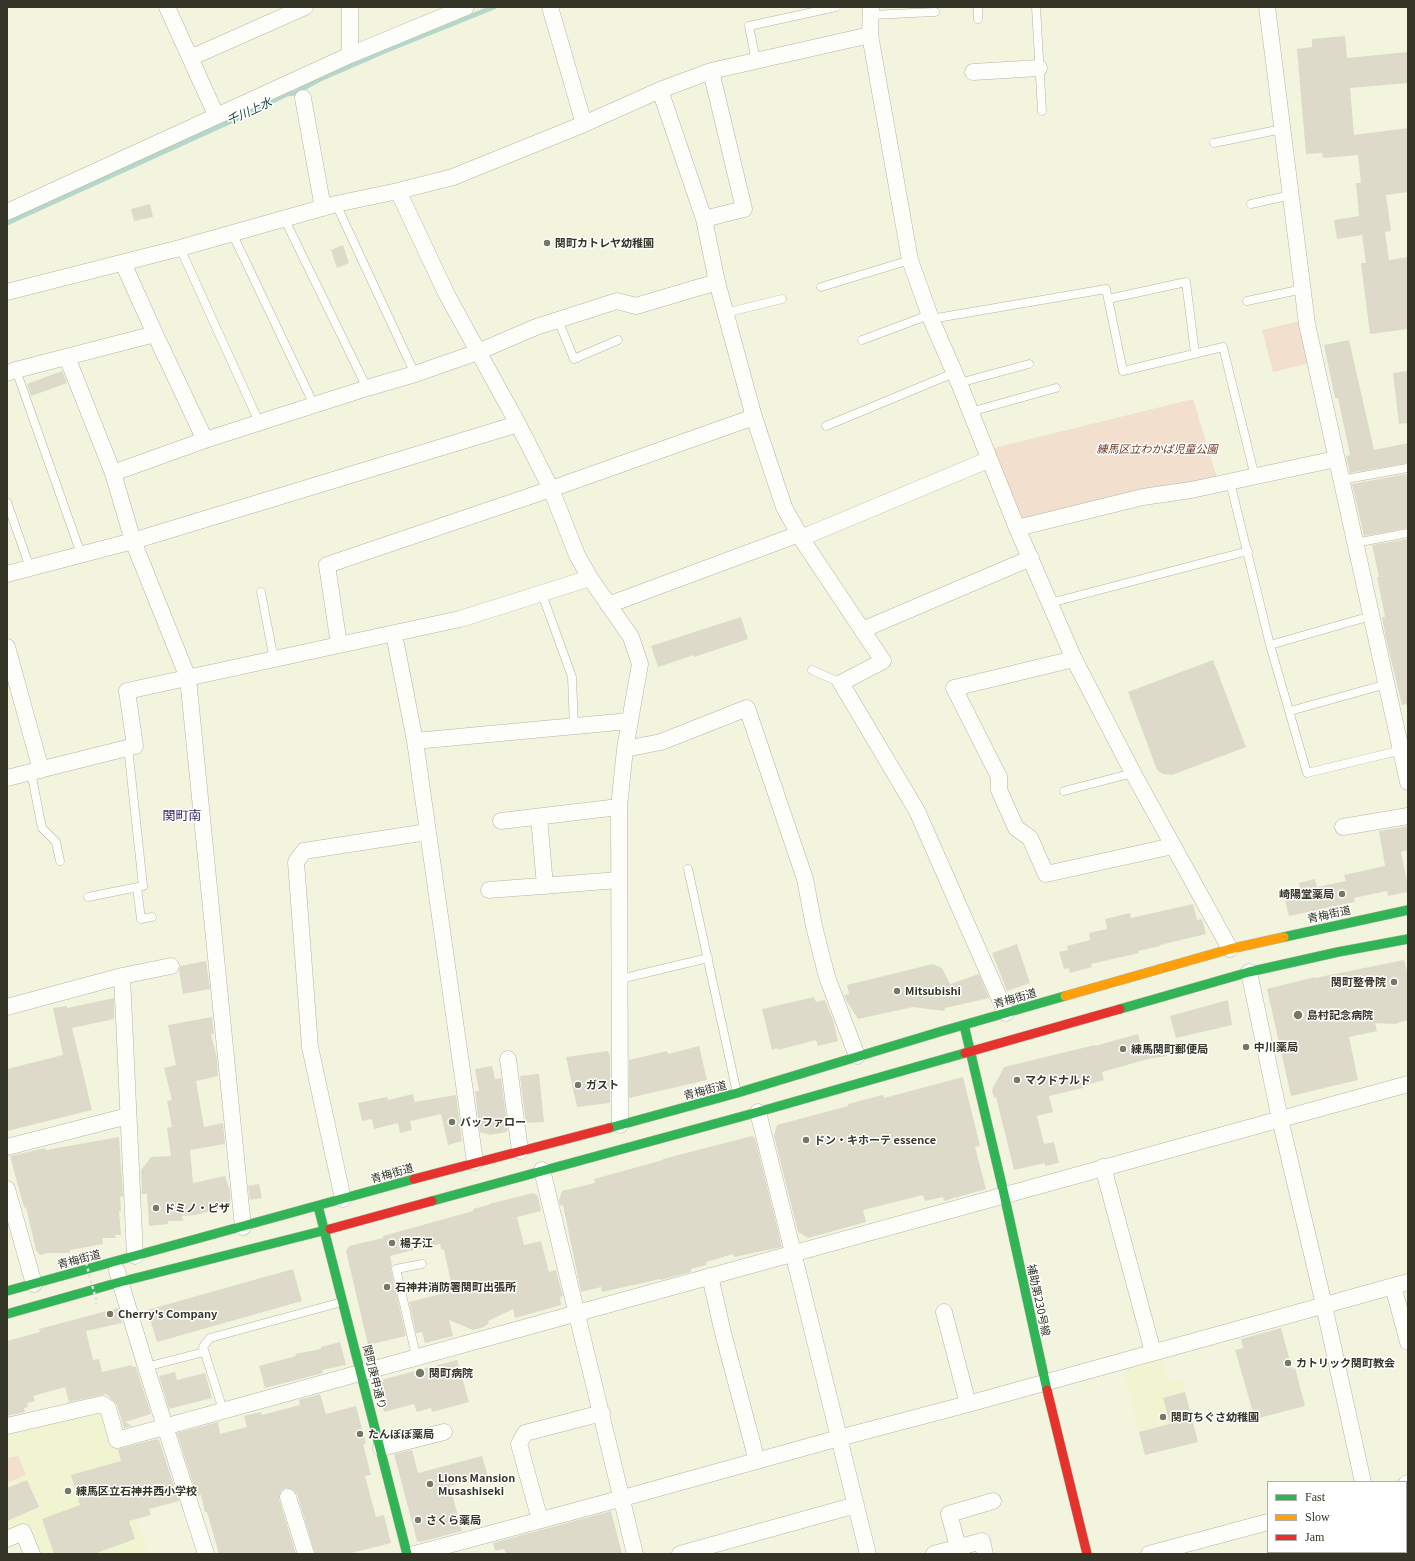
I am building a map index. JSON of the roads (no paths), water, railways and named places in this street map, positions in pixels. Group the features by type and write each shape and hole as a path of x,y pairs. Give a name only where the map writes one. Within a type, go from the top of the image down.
{"main road":[{"name":"青梅街道","path":"7,1291 475,1162 737,1093 857,1056 1230,949 1408,910"},
{"path":"7,1314 120,1282 325,1230 758,1112 1250,972 1338,952 1408,939"},
{"name":"補助第230号線","path":"964,1025 1004,1194 1045,1382 1087,1554"},
{"name":"関町庚申通り","path":"318,1206 407,1554"}],"street":[{"path":"167,7 216,115"},
{"path":"190,58 305,7"},
{"path":"350,7 350,55"},
{"path":"7,212 216,115 350,55 466,7"},
{"path":"550,7 584,124"},
{"path":"1267,7 1307,324 1408,782"},
{"path":"871,11 870,34 910,260 930,317 970,412 988,460 1074,659 1133,773 1230,949"},
{"path":"7,292 180,248 329,206 453,177 584,124 660,90 711,71 870,34"},
{"path":"973,72 1039,68"},
{"path":"704,219 744,209 711,71"},
{"path":"660,90 704,219 725,313 754,417 784,507 800,536 883,661 841,683 917,811 1006,1013"},
{"path":"303,98 329,206"},
{"path":"398,191 447,295 518,424 551,489 577,556 590,578 631,637 640,664 625,748 620,807 620,1125"},
{"path":"123,263 205,440"},
{"path":"113,473 259,422 415,374 478,352 536,326 617,301 636,306 717,282"},
{"path":"11,372 155,334"},
{"path":"67,357 113,473 133,541 188,678 243,1227"},
{"path":"339,645 327,565 551,489 754,417"},
{"path":"7,574 133,541 518,424"},
{"path":"1017,528 1142,497 1191,490 1336,459"},
{"path":"608,605 800,536 988,460"},
{"path":"862,630 1031,558"},
{"path":"7,778 135,746 127,691 460,619 590,578"},
{"path":"394,634 415,741 475,1162"},
{"path":"7,647 36,771"},
{"path":"1074,659 954,688 1000,777 1000,790 1016,828 1030,838 1046,874 1173,846"},
{"path":"625,748 661,742 747,708 805,879 814,926 827,977 857,1056"},
{"path":"415,741 630,721"},
{"path":"501,822 620,807"},
{"path":"1343,827 1408,816"},
{"path":"539,817 545,886"},
{"path":"343,1199 310,1047 296,862 304,851 427,832"},
{"path":"489,890 619,880"},
{"path":"7,1007 122,976 171,966"},
{"path":"1250,972 1280,1119 1324,1305 1363,1481"},
{"path":"122,976 135,1256"},
{"path":"508,1059 520,1151"},
{"path":"7,1426 102,1404 108,1408 117,1440 361,1371 1408,1084"},
{"path":"758,1112 868,1554"},
{"path":"7,1148 128,1116"},
{"path":"1103,1167 1153,1352"},
{"path":"542,1170 623,1498 635,1554"},
{"path":"7,1189 34,1284"},
{"path":"115,1262 146,1367 206,1554"},
{"path":"710,1276 723,1333 757,1461"},
{"path":"415,1554 457,1548 540,1520 968,1404 1400,1284 1408,1342"},
{"path":"944,1312 968,1404"},
{"path":"540,1520 519,1444 525,1433 602,1414"},
{"path":"381,1448 444,1432"},
{"path":"288,1497 306,1554"},
{"path":"958,1547 949,1514 993,1501"},
{"path":"680,1554 856,1505"},
{"path":"1149,1554 1267,1522"},
{"path":"7,1539 23,1532 32,1554"},
{"path":"934,1554 982,1541 985,1554"}],"lane":[{"path":"756,61 750,26 836,7"},
{"path":"978,7 978,19"},
{"path":"1036,7 1042,111"},
{"path":"871,11 935,12"},
{"path":"1214,143 1282,130"},
{"path":"1251,204 1291,195"},
{"path":"329,206 415,374"},
{"path":"284,218 366,388"},
{"path":"232,233 314,404"},
{"path":"180,248 259,422"},
{"path":"821,287 910,260"},
{"path":"1108,299 1186,282 1195,353"},
{"path":"862,340 930,317 1106,289 1123,371 1223,347 1255,477"},
{"path":"1247,301 1303,289"},
{"path":"725,313 782,299"},
{"path":"558,320 574,359 618,340"},
{"path":"826,426 956,378 1029,364"},
{"path":"11,372 81,554"},
{"path":"970,412 1056,388"},
{"path":"1341,480 1407,468"},
{"path":"1230,482 1270,645 1307,773 1402,750"},
{"path":"7,502 30,568"},
{"path":"1355,543 1408,533"},
{"path":"1050,603 1248,551"},
{"path":"261,592 274,660"},
{"path":"542,594 572,677 574,727"},
{"path":"1270,645 1371,616"},
{"path":"812,670 841,683"},
{"path":"1290,712 1386,684"},
{"path":"88,896 143,886 128,747"},
{"path":"36,771 42,828 56,842 60,861"},
{"path":"1064,791 1133,773"},
{"path":"688,869 737,1093"},
{"path":"138,887 141,919 152,917"},
{"path":"620,979 708,958"},
{"path":"416,1356 396,1270 422,1264"},
{"path":"222,1410 203,1347 210,1338 343,1302"},
{"path":"146,1367 204,1352"}],"waterway":[{"name":"千川上水","path":"7,223 240,117 287,94 295,93 318,80 387,50 494,7"}],"place":[{"name":"関町カトレヤ幼稚園","path":"547,243"},
{"name":"崎陽堂薬局","path":"1342,894"},
{"name":"関町整骨院","path":"1394,982"},
{"name":"Mitsubishi","path":"897,991"},
{"name":"島村記念病院","path":"1298,1015"},
{"name":"中川薬局","path":"1246,1047"},
{"name":"練馬関町郵便局","path":"1123,1049"},
{"name":"マクドナルド","path":"1017,1080"},
{"name":"ガスト","path":"578,1085"},
{"name":"バッファロー","path":"452,1122"},
{"name":"ドン・キホーテ essence","path":"806,1140"},
{"name":"ドミノ・ピザ","path":"156,1208"},
{"name":"楊子江","path":"392,1243"},
{"name":"石神井消防署関町出張所","path":"387,1287"},
{"name":"Cherry's Company","path":"110,1314"},
{"name":"カトリック関町教会","path":"1288,1363"},
{"name":"関町病院","path":"420,1373"},
{"name":"関町ちぐさ幼稚園","path":"1163,1417"},
{"name":"たんぽぽ薬局","path":"360,1434"},
{"name":"Lions Mansion Musashiseki","path":"430,1484"},
{"name":"練馬区立石神井西小学校","path":"68,1491"},
{"name":"さくら薬局","path":"418,1520"}],"district":[{"name":"関町南","path":"182,815"}],"park label":[{"name":"練馬区立わかば児童公園","path":"1157,449"}]}
